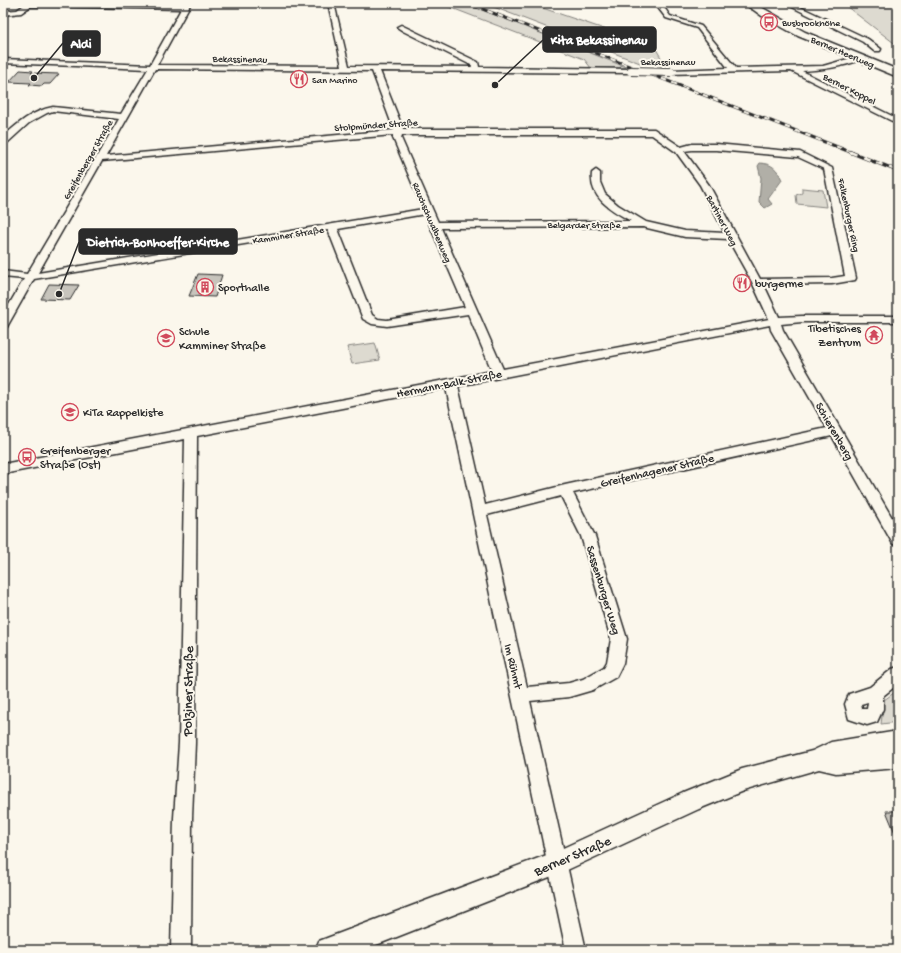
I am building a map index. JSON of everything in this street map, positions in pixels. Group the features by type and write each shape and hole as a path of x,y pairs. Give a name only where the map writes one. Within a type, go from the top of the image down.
{"main road":[{"name":"Berner Heerweg","path":"750,5 801,33 898,74"},
{"name":"Berner Straße","path":"328,950 557,863 709,793 746,779 816,760 836,762 891,750"}],"street":[{"path":"3,13 19,12 31,3 187,5"},
{"path":"331,3 346,69"},
{"path":"614,4 658,3 668,17 699,27 734,71"},
{"path":"750,5 763,3"},
{"path":"787,3 843,30 848,35 871,44 877,49"},
{"name":"Greifenberger Straße","path":"3,325 154,67 187,5"},
{"path":"401,27 475,64 476,70"},
{"name":"Bekassinenau","path":"3,61 154,67 671,72 828,68 858,58"},
{"name":"Rauchschwalbenweg","path":"375,69 399,128 397,138 470,310 499,373"},
{"name":"Berner Koppel","path":"793,69 898,122"},
{"path":"3,142 32,115 42,111 53,109 125,116"},
{"name":"Stolpmünder Straße","path":"100,159 398,132 654,132"},
{"name":"Bartiner Weg","path":"654,132 679,150 704,185 757,282 775,321"},
{"name":"Falkenburger Ring","path":"679,150 692,147 716,147 800,155 828,168 851,278 832,281 757,282"},
{"path":"596,173 595,183 603,196 615,208 644,224"},
{"name":"Kamminer Straße","path":"3,274 30,277 428,211"},
{"name":"Belgarder Straße","path":"435,225 644,224 684,234 731,236"},
{"path":"332,227 367,317 376,322 387,324 470,310"},
{"name":"Hermann-Balk-Straße","path":"3,469 775,321 802,318 898,319"},
{"name":"Schierenberg","path":"775,321 777,330 898,540"},
{"name":"Im Rühmt","path":"451,383 576,950"},
{"name":"Greifenhagener Straße","path":"480,512 564,490 834,431"},
{"name":"Polziner Straße","path":"181,950 183,818 187,743 191,432"},
{"name":"Sassenburger Weg","path":"521,696 565,691 587,685 610,672 615,663 619,640 618,636 588,536 564,490"},
{"path":"875,692 898,674"}],"shaded area":[{"path":"439,3 465,3 628,68 591,68 584,59"},
{"path":"483,3 528,3 607,30 652,42 667,68 647,61 640,63"},
{"path":"842,3 898,3 898,46"},
{"path":"760,163 768,164 774,167 782,180 768,199 772,204 765,208 759,202 761,178 758,166"},
{"path":"802,188 823,190 826,207 797,204 796,195 802,193"},
{"path":"375,343 380,360 352,364 347,347"},
{"path":"898,690 898,722 881,724 884,700"}],"building":[{"path":"20,70 33,71 31,73 59,74 50,84 44,84 42,86 29,85 31,83 9,82"},
{"name":"Sporthalle","path":"198,274 222,275 215,297 189,296"},
{"path":"49,284 79,285 70,300 41,299"},
{"path":"886,811 898,811 898,840"}],"railway":[{"path":"467,3 853,153"},
{"path":"850,152 898,171"}],"place":[{"name":"Busbrookhöhe","path":"769,22"},
{"name":"Aldi","path":"34,78"},
{"name":"San Marino","path":"299,79"},
{"name":"Kita Bekassinenau","path":"495,85"},
{"name":"burgerme","path":"742,283"},
{"name":"Sporthalle","path":"205,287"},
{"name":"Dietrich-Bonhoeffer-Kirche","path":"59,294"},
{"name":"Tibetisches Zentrum","path":"874,335"},
{"name":"Schule Kamminer Straße","path":"166,338"},
{"name":"KiTa Rappelkiste","path":"70,412"},
{"name":"Greifenberger Straße (Ost)","path":"27,457"}]}
